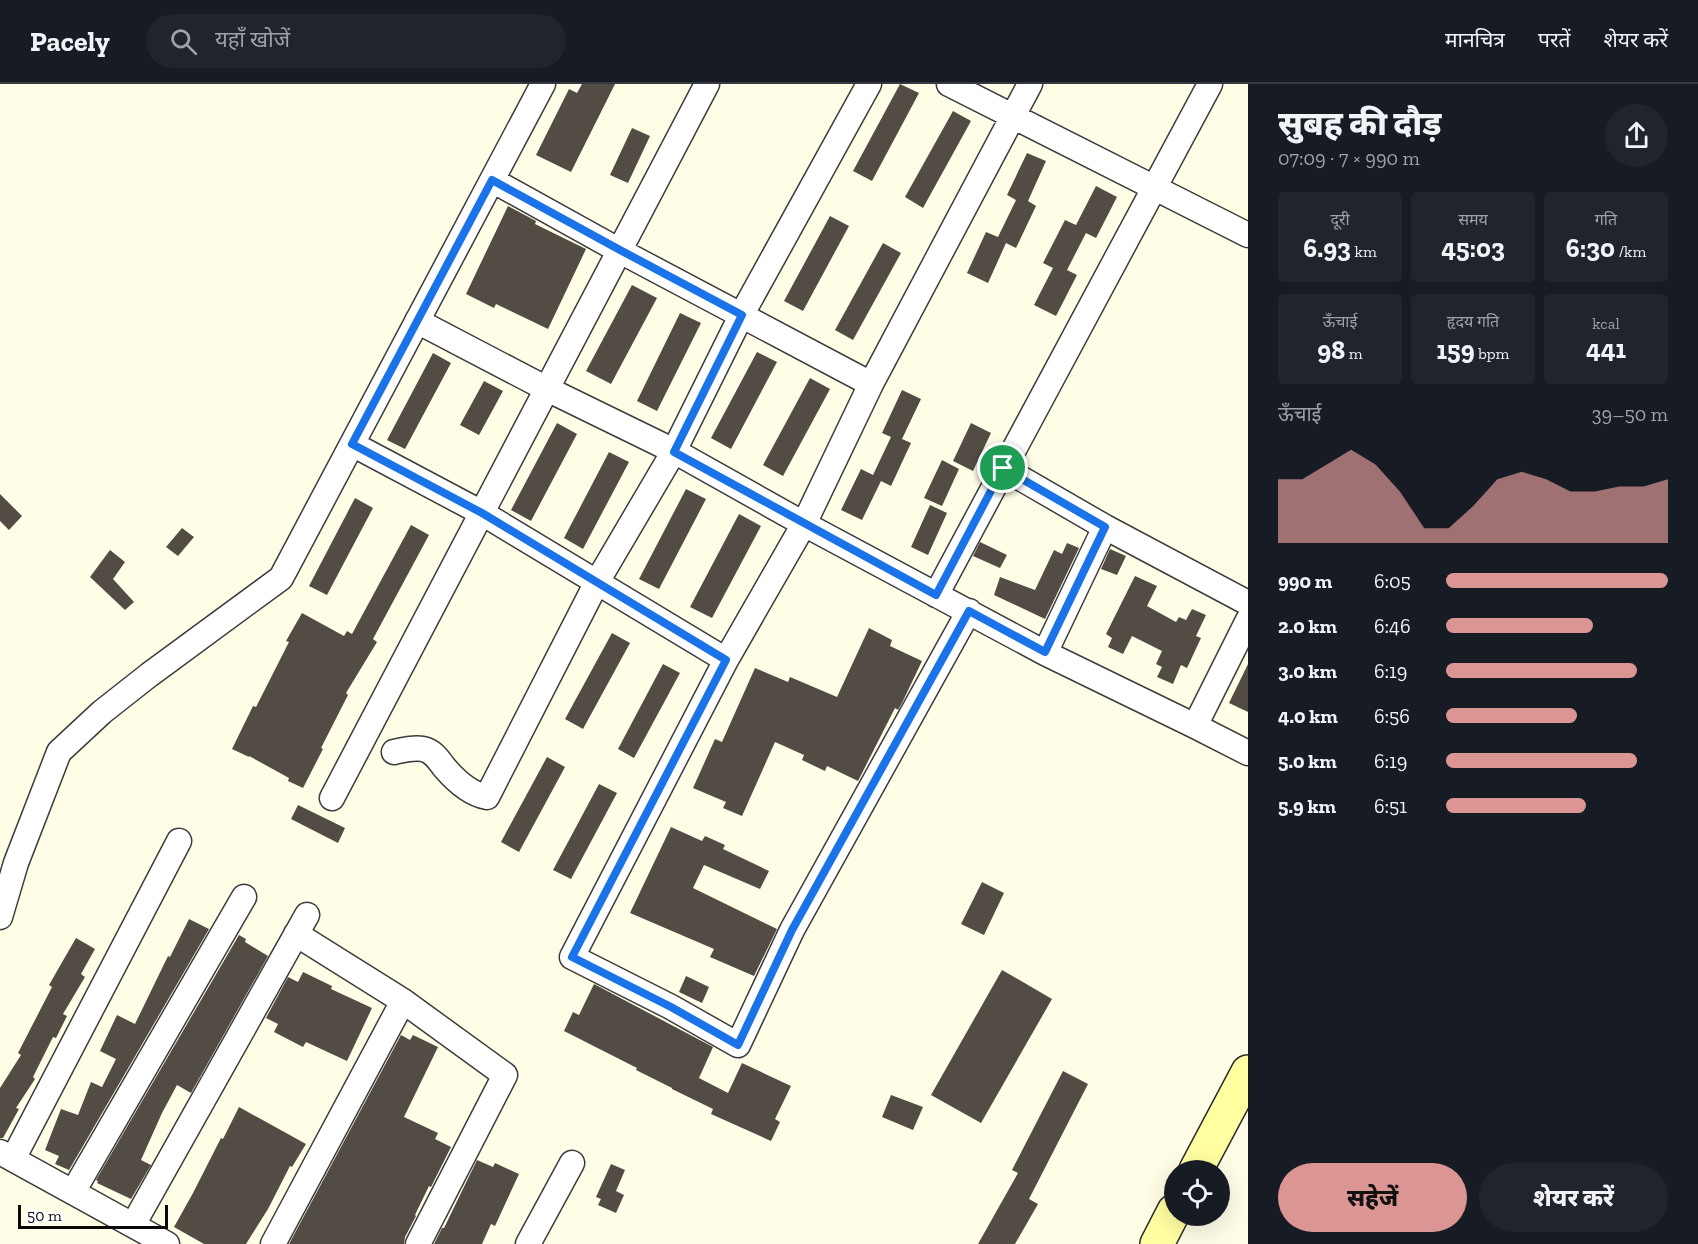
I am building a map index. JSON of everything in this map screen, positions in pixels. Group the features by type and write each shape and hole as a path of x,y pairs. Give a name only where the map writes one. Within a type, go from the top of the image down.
{"street":[{"path":"0,917 16,863 59,752 133,687 281,578 543,84"},
{"path":"332,798 707,84"},
{"path":"394,752 422,749 431,752 462,785 480,796 487,797 597,582 674,452 742,315 869,84"},
{"path":"949,84 1248,235"},
{"path":"969,611 792,930 738,1045 671,1007 572,957 726,660 804,524 871,384 1030,84"},
{"path":"936,595 1210,84"},
{"path":"492,180 871,384"},
{"path":"417,321 674,452 1045,652 1248,753"},
{"path":"352,444 482,513 726,660"},
{"path":"1003,468 1105,527 1248,603"},
{"path":"1045,652 1105,527"},
{"path":"1195,726 1248,620"},
{"path":"167,1244 6,1155 180,841"},
{"path":"73,1192 244,897"},
{"path":"133,1225 302,924 403,1001 506,1075 418,1244"},
{"path":"273,1244 403,1001"},
{"path":"1201,1160 1248,1072"},
{"path":"528,1244 572,1163"},
{"path":"1157,1244 1166,1226"}],"building":[{"path":"582,84 615,84 571,172 536,155 569,89 577,93"},
{"path":"900,84 919,93 872,181 853,171"},
{"path":"953,111 971,121 923,208 905,197"},
{"path":"632,128 650,136 628,183 610,175"},
{"path":"1027,153 1046,161 1028,201 1036,206 1016,248 1006,243 988,283 967,273 986,232 998,237 1016,200 1007,195"},
{"path":"1096,186 1117,197 1096,238 1086,233 1067,270 1077,275 1056,316 1034,305 1053,268 1043,263 1065,220 1076,225"},
{"path":"508,206 536,221 535,224 586,249 548,329 496,304 494,308 466,294"},
{"path":"830,216 849,226 803,311 784,301"},
{"path":"883,243 901,253 853,340 835,330"},
{"path":"632,285 657,298 611,384 586,371"},
{"path":"680,313 701,323 657,411 637,401"},
{"path":"757,352 777,362 731,449 711,438"},
{"path":"433,353 451,363 405,449 387,440"},
{"path":"810,378 830,389 783,476 763,465"},
{"path":"484,381 503,391 479,435 460,425"},
{"path":"902,390 921,399 902,439 911,443 891,486 881,481 862,520 841,510 861,469 873,475 891,437 882,433"},
{"path":"557,423 577,434 531,521 511,510"},
{"path":"971,423 991,433 973,471 953,461"},
{"path":"609,452 629,462 583,549 564,538"},
{"path":"942,460 959,469 942,506 924,498"},
{"path":"686,489 706,499 659,589 639,579"},
{"path":"0,494 22,516 9,530 0,521"},
{"path":"355,498 373,508 327,595 309,586"},
{"path":"930,505 947,513 928,555 911,547"},
{"path":"739,514 761,526 712,618 690,607"},
{"path":"411,525 429,535 373,639 377,642 346,693 348,695 303,788 249,756 232,749 253,706 256,707 289,642 286,641 302,613 344,636 347,631 352,634"},
{"path":"182,528 194,537 178,556 166,547"},
{"path":"980,542 1007,555 1000,568 973,556"},
{"path":"1067,543 1079,548 1045,619 994,595 1000,577 1035,590 1054,550 1062,554"},
{"path":"1110,549 1126,556 1117,575 1101,569"},
{"path":"110,550 125,562 113,579 134,602 125,610 90,577"},
{"path":"1135,576 1157,586 1147,606 1176,622 1179,617 1186,620 1192,609 1206,615 1196,636 1201,638 1187,668 1181,665 1173,684 1157,677 1162,667 1156,664 1162,651 1132,636 1123,654 1108,647 1112,638 1106,634"},
{"path":"869,628 892,640 890,646 922,661 902,703 898,710 895,708 858,781 827,766 825,771 802,760 804,755 775,742 742,816 723,808 726,802 693,788 715,739 722,742 755,668 788,682 790,677 837,697"},
{"path":"612,633 630,643 583,729 565,719"},
{"path":"663,664 680,673 634,758 618,749"},
{"path":"1248,664 1248,712 1229,703"},
{"path":"547,757 565,767 519,852 501,842"},
{"path":"599,784 617,793 571,879 553,870"},
{"path":"298,805 345,828 338,843 291,819"},
{"path":"671,827 702,841 705,836 725,845 723,849 769,871 760,889 704,865 693,888 777,929 754,976 710,957 714,949 630,913"},
{"path":"982,882 1004,893 984,935 961,924"},
{"path":"189,919 209,929 69,1170 55,1164 59,1156 45,1150 61,1109 78,1115 91,1082 102,1087 116,1059 100,1051 117,1015 135,1024"},
{"path":"239,935 246,939 245,942 268,956 191,1093 177,1085 141,1160 151,1165 131,1199 97,1183 96,1180"},
{"path":"76,938 95,949 81,974 85,977 63,1014 67,1016 56,1038 53,1037 33,1077 35,1079 16,1108 19,1109 3,1138 0,1138 0,1088 21,1055 18,1053 52,987 49,985"},
{"path":"1002,970 1052,999 981,1123 931,1095"},
{"path":"303,972 332,986 331,989 372,1008 347,1061 306,1042 303,1047 274,1032 278,1024 266,1018 288,977 298,982"},
{"path":"686,976 709,987 702,1003 679,992"},
{"path":"594,984 713,1047 699,1078 728,1093 742,1063 791,1086 775,1119 780,1122 771,1141 711,1114 713,1109 564,1031 573,1012 579,1015"},
{"path":"401,1035 410,1040 413,1035 438,1047 404,1117 438,1133 435,1139 451,1147 431,1187 429,1186 405,1237 404,1244 289,1244"},
{"path":"1063,1071 1088,1084 1029,1199 1038,1204 1015,1244 978,1244 1018,1173 1012,1170"},
{"path":"891,1095 923,1107 913,1130 882,1117"},
{"path":"239,1107 306,1144 292,1167 290,1166 268,1209 246,1244 204,1244 174,1227"},
{"path":"477,1160 493,1167 495,1163 519,1174 495,1226 491,1224 482,1244 434,1244 444,1228"},
{"path":"611,1164 625,1170 616,1191 624,1195 616,1213 598,1205 601,1199 596,1197"}],"route":[{"path":"492,180 742,315 674,452 936,595 1003,468 1105,527 1045,652 969,611 792,930 738,1045 671,1007 572,957 726,660 482,513 352,444 492,180"}]}
